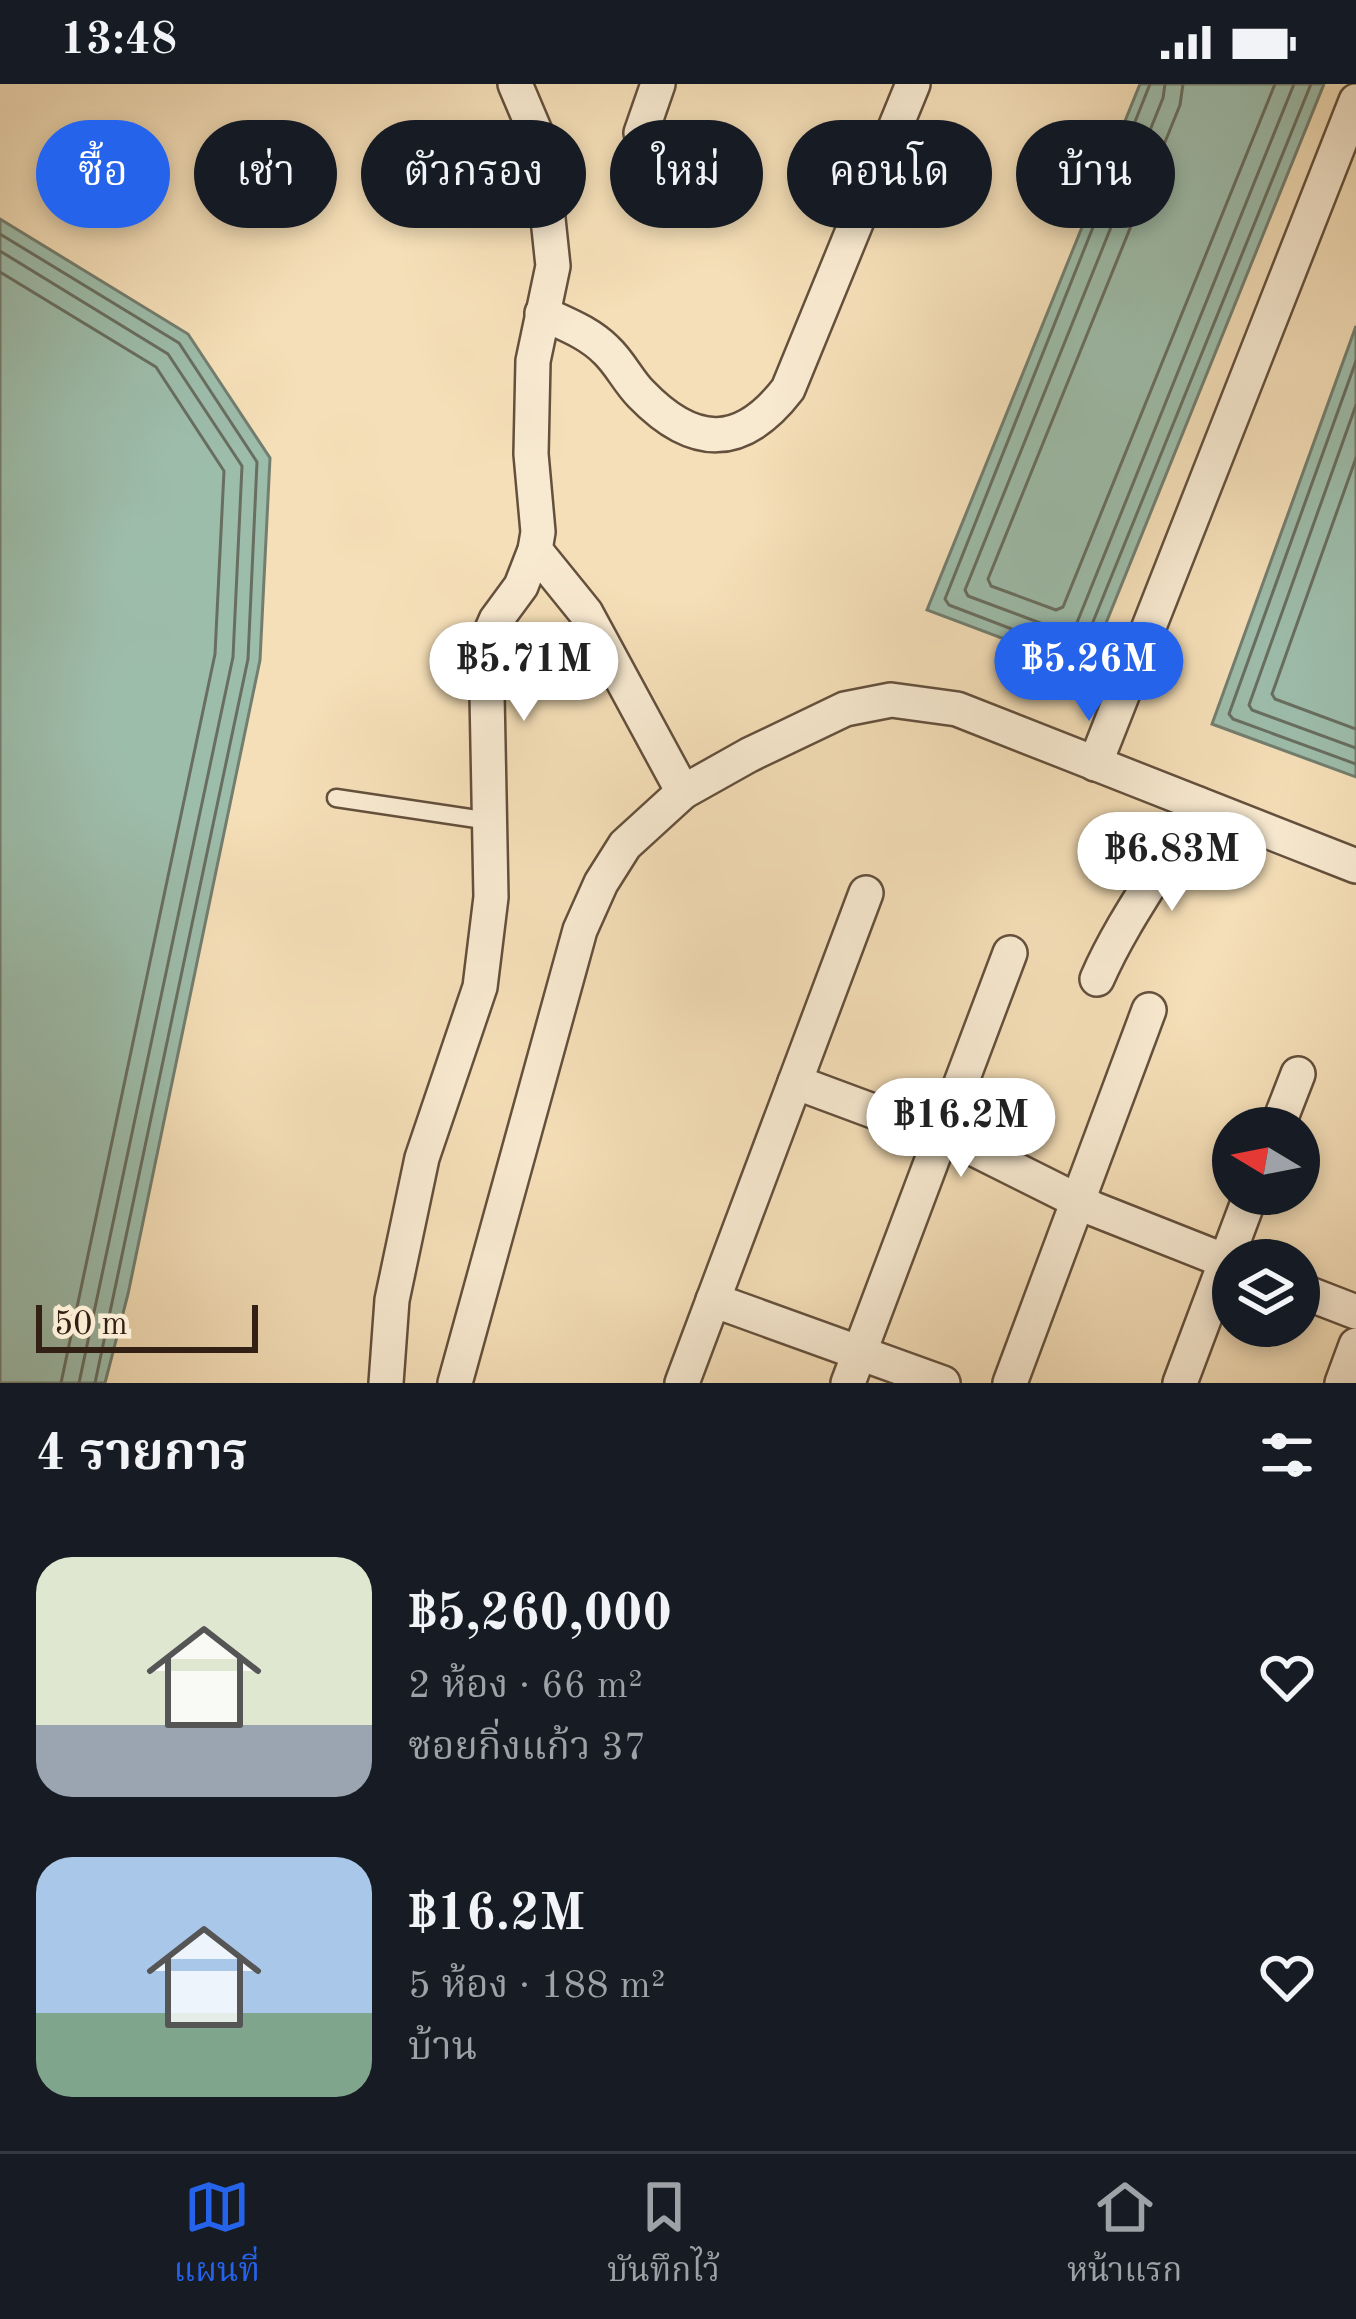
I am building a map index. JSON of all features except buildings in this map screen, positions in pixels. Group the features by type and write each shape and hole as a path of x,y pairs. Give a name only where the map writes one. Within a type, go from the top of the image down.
{"street":[{"path":"386,1383 392,1300 422,1158 480,987 491,897 486,643 521,586 538,532 531,454 533,362 553,266 540,143 515,84"},
{"path":"645,120 658,84"},
{"path":"542,313 584,332 609,352 662,413 715,435 744,432 767,416 788,389 913,84"},
{"path":"1095,764 1356,101"},
{"path":"535,550 586,613 682,793"},
{"path":"455,1383 580,930 601,883 626,845 682,793 845,709 891,700 957,709 1356,866"},
{"path":"1097,979 1116,936 1172,854 1198,804"},
{"path":"682,1383 866,893"},
{"path":"854,1368 1010,953"},
{"path":"1010,1383 1149,1010"},
{"path":"1285,1107 1298,1074"},
{"path":"795,1082 970,1147 1077,1200 1212,1255"},
{"path":"1320,1298 1356,1312"},
{"path":"713,1300 854,1368 943,1383"},
{"path":"1180,1383 1212,1304"},
{"path":"1342,1383 1356,1345"}],"lane":[{"path":"336,798 491,821"}],"water":[{"path":"1140,84 1324,84 1087,670 927,610 1082,228 1175,228 1175,120 1125,120"},
{"path":"0,219 188,334 270,458 260,660 128,1294 105,1383 0,1383"},
{"path":"1356,326 1356,777 1212,724"}]}
